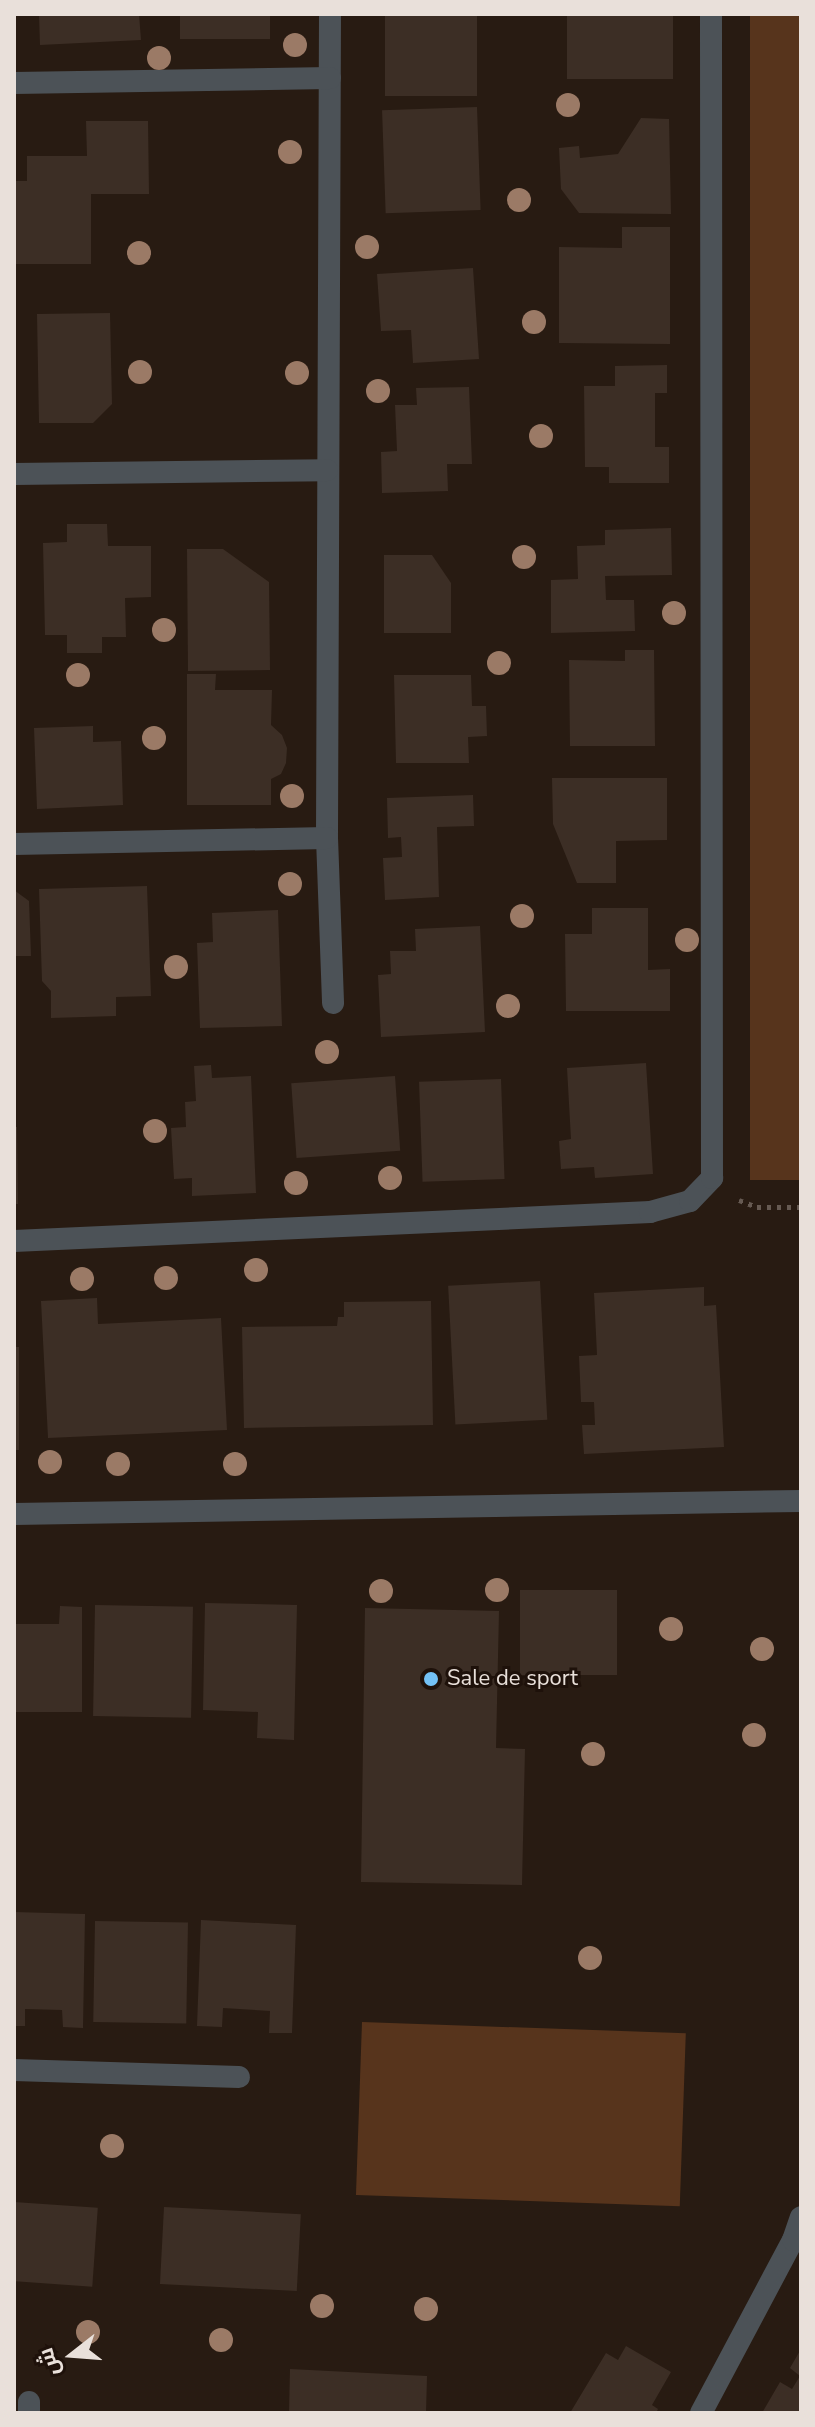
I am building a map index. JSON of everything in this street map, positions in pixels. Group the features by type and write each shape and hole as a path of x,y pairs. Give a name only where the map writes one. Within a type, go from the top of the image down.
{"street":[{"path":"330,14 327,838 333,1003"},
{"path":"14,1241 650,1212 690,1201 712,1178 711,14"},
{"path":"14,83 330,78"},
{"path":"14,474 327,470"},
{"path":"14,844 327,838"},
{"path":"14,1514 801,1501"},
{"path":"14,2070 239,2077"},
{"path":"701,2413 793,2240 801,2217"}],"path":[{"path":"757,1207 801,1207"}],"shaded area":[{"path":"750,14 801,14 801,1180 750,1180"},
{"path":"362,2022 686,2033 680,2206 356,2195"}],"building":[{"path":"39,14 139,14 141,40 40,45"},
{"path":"180,14 270,14 270,39 180,39"},
{"path":"385,14 477,14 477,96 385,96"},
{"path":"567,14 673,14 673,79 567,79"},
{"path":"477,107 481,210 386,213 382,110"},
{"path":"641,118 669,119 671,214 579,213 561,189 559,148 579,146 580,158 618,154"},
{"path":"86,121 148,121 149,194 91,194 91,264 14,264 14,181 27,181 27,156 87,156"},
{"path":"622,227 670,227 670,344 559,343 559,247 622,248"},
{"path":"473,268 479,359 413,363 411,330 381,331 377,274"},
{"path":"110,313 112,404 93,423 39,423 37,314"},
{"path":"667,365 667,393 655,393 655,447 669,447 669,483 609,483 609,467 585,467 584,386 615,386 615,366"},
{"path":"469,387 472,464 447,464 448,491 382,493 381,452 397,451 395,405 417,405 416,388"},
{"path":"67,524 107,524 108,546 151,546 151,597 125,598 126,637 102,637 102,653 67,653 67,635 45,635 43,543 67,542"},
{"path":"671,528 672,575 605,576 606,600 634,600 635,631 551,633 551,580 578,579 577,546 605,545 605,530"},
{"path":"187,549 223,549 269,582 270,670 188,671"},
{"path":"384,555 432,555 451,583 451,633 384,633"},
{"path":"625,650 654,650 655,746 570,746 569,660 625,661"},
{"path":"187,674 216,674 215,690 272,690 271,725 282,735 287,748 281,774 271,779 271,805 187,805"},
{"path":"394,675 471,675 472,706 486,706 487,736 468,737 469,763 396,763"},
{"path":"93,726 93,742 121,741 123,805 37,809 34,728"},
{"path":"552,778 667,778 667,840 616,841 616,883 577,883 553,824"},
{"path":"473,795 474,826 437,827 439,897 385,900 383,858 402,857 401,837 388,838 387,798"},
{"path":"147,886 151,996 116,997 116,1016 51,1018 51,991 42,981 39,889"},
{"path":"14,890 29,901 31,956 14,956"},
{"path":"592,908 648,908 648,970 670,969 670,1011 566,1011 565,934 592,934"},
{"path":"278,910 282,1026 200,1028 197,943 213,942 212,913"},
{"path":"480,926 485,1032 381,1037 378,975 391,974 390,951 416,951 415,929"},
{"path":"646,1063 653,1174 595,1178 594,1167 561,1169 559,1141 571,1139 567,1068"},
{"path":"211,1065 212,1078 251,1076 256,1193 192,1196 192,1178 174,1179 171,1128 186,1127 185,1102 196,1101 194,1066"},
{"path":"395,1076 400,1151 296,1158 291,1083"},
{"path":"501,1079 504,1179 423,1182 419,1082"},
{"path":"14,1127 17,1127 18,1204 14,1204"},
{"path":"540,1281 547,1420 455,1425 448,1286"},
{"path":"704,1287 704,1306 716,1305 724,1447 584,1454 582,1425 595,1425 594,1402 581,1402 579,1356 597,1355 594,1293"},
{"path":"97,1298 98,1324 221,1318 227,1430 48,1438 41,1301"},
{"path":"431,1301 433,1425 244,1428 242,1327 337,1326 338,1317 344,1317 344,1302"},
{"path":"14,1347 19,1347 19,1450 14,1450"},
{"path":"520,1590 617,1590 617,1675 520,1675"},
{"path":"205,1603 297,1605 294,1740 257,1738 258,1712 203,1710"},
{"path":"95,1605 193,1607 191,1718 93,1716"},
{"path":"60,1606 82,1607 82,1712 14,1712 14,1624 59,1624"},
{"name":"Sale de sport","path":"365,1608 499,1611 496,1748 525,1749 522,1885 361,1882"},
{"path":"14,1912 85,1914 83,2028 63,2027 62,2010 25,2009 25,2026 14,2026"},
{"path":"201,1920 296,1925 292,2033 269,2033 270,2011 223,2008 222,2027 197,2026"},
{"path":"95,1921 188,1923 186,2024 93,2022"},
{"path":"14,2202 98,2208 92,2287 14,2281"},
{"path":"164,2207 301,2214 297,2291 160,2284"},
{"path":"626,2346 671,2372 652,2405 658,2409 656,2413 570,2413 606,2353 618,2360"},
{"path":"801,2349 801,2413 762,2413 780,2382 792,2389 800,2376 790,2368"},
{"path":"290,2369 427,2376 426,2413 289,2413"}],"place":[{"name":"Sale de sport","path":"431,1679"}]}
